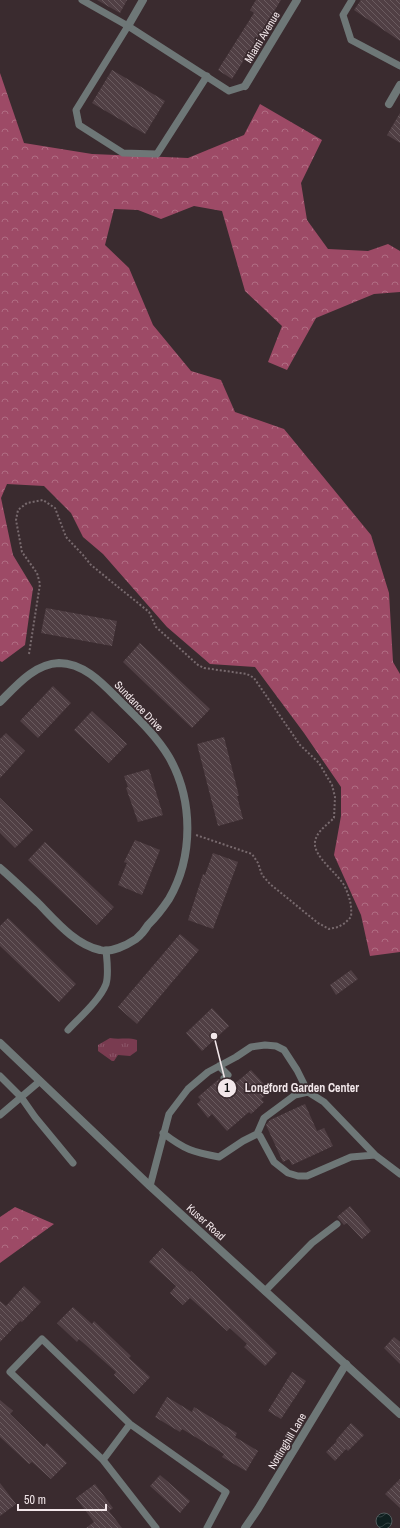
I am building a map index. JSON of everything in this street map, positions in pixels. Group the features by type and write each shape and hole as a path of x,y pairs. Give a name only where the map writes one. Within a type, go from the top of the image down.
{"street":[{"path":"128,26 143,0"},
{"name":"Miami Avenue","path":"245,86 297,0"},
{"path":"389,104 400,85"},
{"name":"Sundance Drive","path":"0,702 25,678 37,669 58,663 76,666 98,680 142,721 163,747 173,764 187,811 188,832 178,878 169,899 160,912 137,938 121,947 106,950"},
{"path":"0,868 68,932 93,948 106,950"},
{"name":"Kuser Road","path":"0,1043 150,1186 400,1414"},
{"name":"Nottinghill Lane","path":"245,1528 346,1364"}],"lane":[{"path":"82,0 128,26 229,91 245,86"},
{"path":"352,0 343,15 351,40 400,66"},
{"path":"128,26 76,110 79,124 123,153 157,154 206,76"},
{"path":"68,1030 95,1002 106,984 106,950"},
{"path":"150,1186 169,1114 188,1089 208,1072 251,1047 265,1045 276,1046 284,1050 297,1070 308,1092 324,1102 375,1155 400,1174"},
{"path":"219,1066 228,1075 224,1078"},
{"path":"0,1076 21,1097 35,1117 74,1163"},
{"path":"0,1115 40,1080"},
{"path":"164,1133 177,1144 194,1152 219,1157 244,1140 257,1134 264,1118 296,1095 308,1092"},
{"path":"257,1134 260,1136 274,1162 288,1173 298,1176 307,1176 351,1157 375,1155"},
{"path":"265,1291 312,1244 337,1224"},
{"path":"156,1528 103,1460 10,1372 42,1339 130,1424 226,1492 207,1528"},
{"path":"103,1460 130,1424"}],"path":[{"path":"29,654 40,584 36,572 22,552 16,520 18,510 27,503 43,500 55,508 66,538 84,555 91,566 148,612 156,627 198,665 204,668 247,674 254,678 300,745 319,763 332,785 335,797 334,818 319,833 315,842 317,852 345,886 352,904 351,917 338,927 329,928 318,923 270,884 262,875 258,863 252,854 196,834"}],"green space":[{"path":"0,73 24,143 92,154 188,158 244,135 260,104 322,140 301,183 307,220 328,249 368,251 388,244 400,251 400,292 374,294 316,318 287,370 268,362 282,326 245,291 222,211 194,206 161,219 138,210 114,209 105,245 129,268 153,325 191,371 221,380 235,412 284,429 371,535 389,593 393,662 400,674 400,952 370,956 361,915 334,855 341,816 341,787 304,733 255,667 210,664 167,627 103,554 83,537 71,513 44,486 7,484 1,498 13,555 33,588 25,645 2,662 0,661"},
{"path":"110,1038 137,1040 137,1051 130,1056 118,1055 114,1061 112,1061 98,1051 98,1045"},
{"path":"15,1207 54,1224 0,1263 0,1217"}],"water":[{"path":"384,1513 391,1518 392,1521 387,1528 384,1529 377,1524 376,1521 381,1514"}],"building":[{"path":"97,0 127,0 120,13"},
{"path":"256,0 281,0 232,79 218,70 254,13 250,10"},
{"path":"361,0 400,0 400,41 354,10"},
{"path":"112,70 165,101 145,134 92,103"},
{"path":"400,113 400,143 387,135"},
{"path":"46,608 117,621 112,646 41,633"},
{"path":"140,643 210,709 192,728 123,662"},
{"path":"53,686 71,703 38,738 20,721"},
{"path":"92,711 127,744 109,763 74,730"},
{"path":"6,733 25,751 0,778 0,739"},
{"path":"224,737 239,796 237,796 243,819 218,826 197,744"},
{"path":"149,769 163,815 138,822 126,788 128,787 124,776"},
{"path":"0,798 33,830 15,848 0,833"},
{"path":"135,840 160,850 142,895 118,885 127,863 124,862"},
{"path":"45,842 114,907 97,925 28,860"},
{"path":"213,853 238,862 213,929 188,920 203,874 205,875"},
{"path":"8,918 76,984 59,1002 0,946 0,926"},
{"path":"180,934 199,950 137,1024 118,1007"},
{"path":"351,970 358,979 336,995 330,985"},
{"path":"212,1008 229,1026 202,1051 186,1033"},
{"path":"251,1070 264,1084 258,1089 265,1096 261,1099 264,1102 251,1114 249,1112 227,1131 212,1114 208,1118 197,1104 201,1100 198,1097 219,1079 222,1083 229,1081 233,1085"},
{"path":"305,1104 317,1131 324,1128 333,1146 292,1165 289,1159 283,1162 266,1125 270,1120"},
{"path":"350,1206 371,1231 362,1239 347,1223 344,1225 337,1217"},
{"path":"162,1248 190,1272 191,1271 277,1353 265,1366 244,1347 247,1344 230,1328 227,1331 190,1298 183,1305 170,1293 176,1286 149,1262"},
{"path":"24,1286 41,1302 0,1342 0,1301 6,1306"},
{"path":"73,1307 92,1324 94,1321 131,1356 129,1358 150,1377 134,1394 114,1375 116,1372 79,1339 77,1342 57,1323"},
{"path":"394,1337 400,1342 400,1364 384,1348"},
{"path":"292,1372 306,1381 281,1419 268,1411"},
{"path":"167,1397 192,1412 194,1407 237,1433 235,1437 258,1451 246,1471 222,1457 224,1454 182,1429 180,1432 155,1417"},
{"path":"0,1400 13,1411 10,1414 44,1447 47,1443 67,1463 51,1479 32,1462 29,1464 0,1437"},
{"path":"351,1423 364,1435 348,1451 346,1449 335,1461 326,1452"},
{"path":"160,1475 190,1501 180,1513 150,1486"},
{"path":"400,1479 400,1508 385,1494"},
{"path":"0,1483 16,1504 0,1516"},
{"path":"95,1484 113,1508 109,1511 122,1528 86,1528 94,1522 76,1498"}],"place":[{"name":"Longford Garden Center","path":"214,1036"}]}
